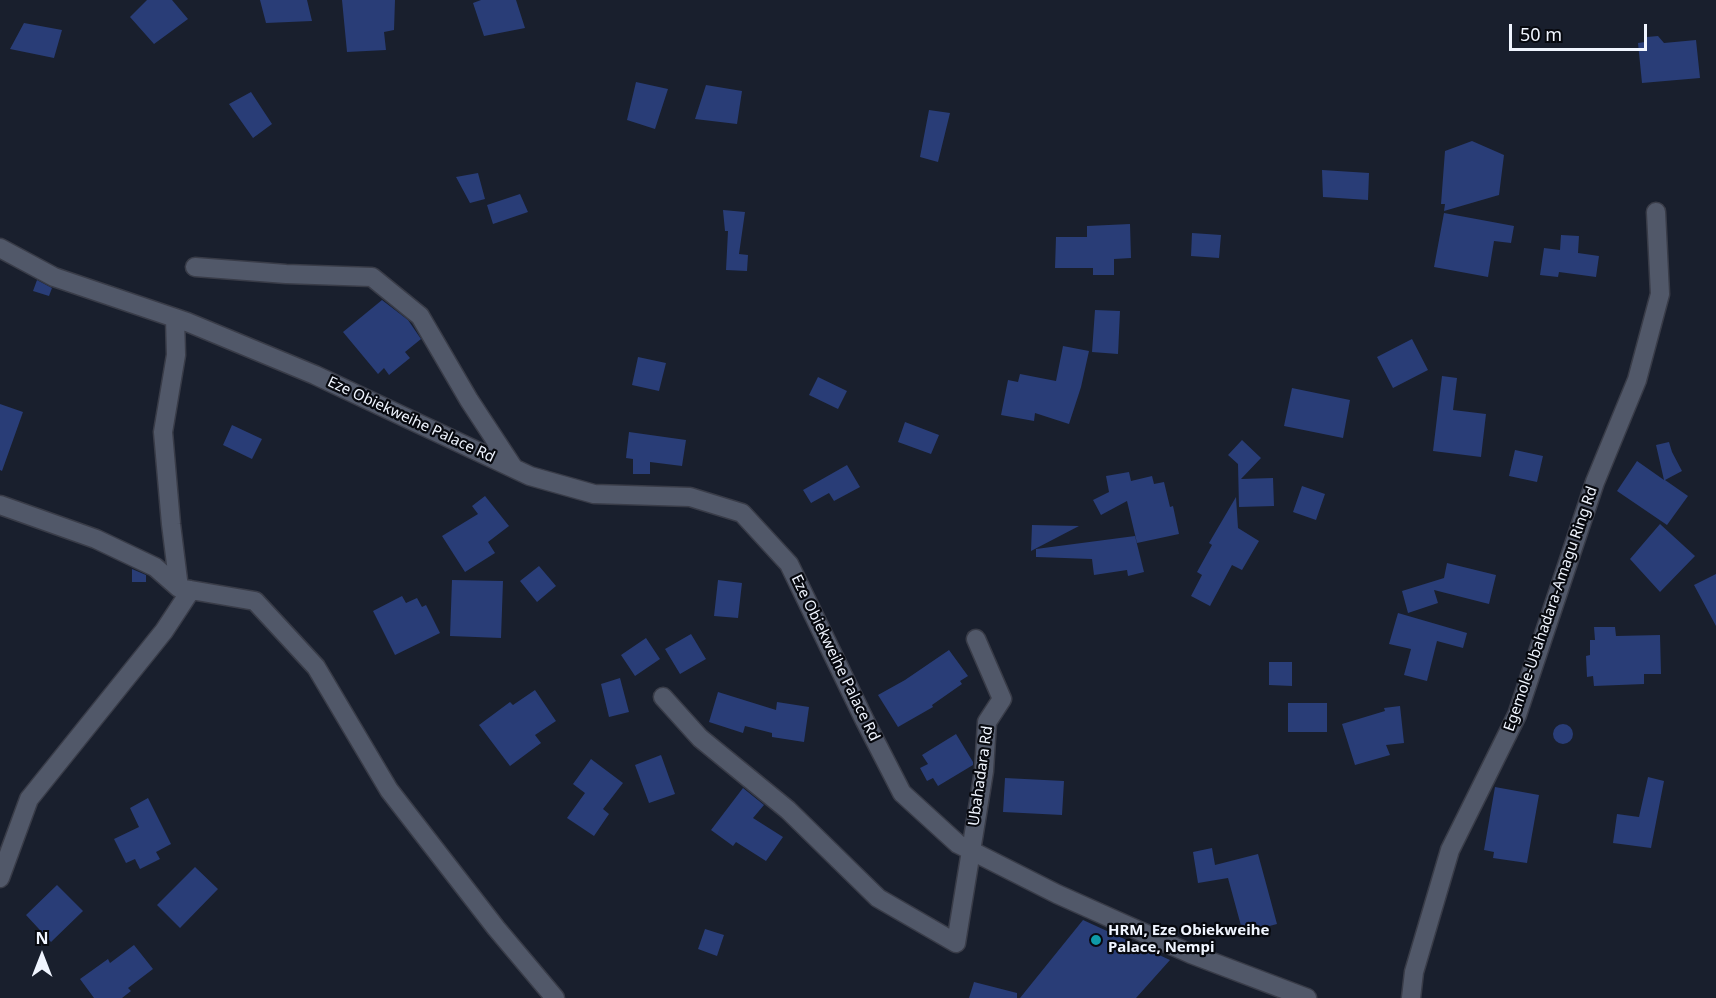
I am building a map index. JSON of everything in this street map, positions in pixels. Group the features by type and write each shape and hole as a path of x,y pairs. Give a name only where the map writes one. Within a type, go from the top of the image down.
{"street":[{"name":"Egemole-Ubahadara-Amagu Ring Rd","path":"1411,998 1414,972 1450,850 1517,715 1595,482 1637,380 1660,294 1656,212"},
{"name":"Eze Obiekweihe Palace Rd","path":"0,248 54,277 187,321 315,375 530,476 594,494 690,497 742,513 789,564 902,793 958,844 1057,894 1191,954 1307,998"},
{"path":"195,267 372,278 420,316 469,400 514,468"},
{"path":"0,878 29,799 164,631 185,589 171,524 163,432 176,355 176,318"},
{"path":"0,505 96,539 155,567 185,589 255,601 316,667 389,790 496,928 555,998"},
{"name":"Ubahadara Rd","path":"970,850 984,771 987,722 1002,699 976,639"},
{"path":"663,697 700,738 788,810 878,897 956,943 970,850"}],"building":[{"path":"147,0 172,0 188,19 154,44 130,17"},
{"path":"260,0 307,0 312,21 266,23"},
{"path":"342,0 395,0 394,30 384,32 386,50 347,52"},
{"path":"481,0 516,0 525,28 484,36 473,3"},
{"path":"24,23 62,30 54,58 10,49"},
{"path":"1658,36 1664,43 1696,40 1700,78 1642,83 1638,43 1645,42 1647,37"},
{"path":"636,82 668,89 655,129 627,120"},
{"path":"706,85 742,91 737,124 695,119"},
{"path":"251,92 272,124 253,138 229,104"},
{"path":"929,110 950,113 938,162 920,157"},
{"path":"1472,141 1504,155 1499,195 1444,211 1445,204 1441,204 1445,151"},
{"path":"1322,170 1369,173 1368,200 1323,197"},
{"path":"478,173 485,199 470,203 456,177"},
{"path":"520,194 528,212 493,224 487,205"},
{"path":"723,210 745,212 739,254 748,255 747,271 726,270 728,231 725,231"},
{"path":"1444,213 1514,226 1511,243 1494,241 1488,277 1434,267"},
{"path":"1130,224 1131,258 1114,259 1114,275 1093,275 1093,268 1055,268 1056,237 1087,237 1087,226"},
{"path":"1192,233 1221,235 1219,258 1191,256"},
{"path":"1561,235 1579,236 1578,253 1599,256 1596,277 1559,272 1558,277 1540,275 1544,248 1560,250"},
{"path":"37,280 52,288 49,296 33,291"},
{"path":"382,300 408,320 421,339 405,352 410,358 389,375 384,368 378,374 343,332"},
{"path":"1095,310 1120,311 1118,354 1092,352"},
{"path":"1412,339 1428,370 1393,388 1377,357"},
{"path":"1063,346 1089,351 1069,424 1035,413 1034,421 1001,415 1008,380 1018,382 1020,374 1056,381"},
{"path":"638,357 666,363 659,391 632,385"},
{"path":"1442,376 1457,378 1453,410 1486,414 1481,457 1433,451"},
{"path":"818,377 847,391 838,409 809,395"},
{"path":"1292,388 1350,400 1343,438 1284,426"},
{"path":"0,404 23,412 2,471 0,470"},
{"path":"905,422 939,435 931,454 898,442"},
{"path":"232,425 262,439 252,459 223,445"},
{"path":"629,432 686,440 682,466 650,462 650,474 633,474 633,459 626,458"},
{"path":"1242,440 1261,458 1241,479 1273,478 1274,506 1239,507 1238,464 1228,455"},
{"path":"1669,442 1682,471 1665,480 1688,496 1667,525 1617,491 1637,461 1664,480 1656,445"},
{"path":"1515,450 1543,456 1537,482 1509,476"},
{"path":"847,465 860,487 834,501 829,493 811,503 803,490"},
{"path":"1129,472 1131,481 1152,476 1154,484 1164,482 1170,507 1173,506 1179,534 1137,543 1127,501 1101,515 1093,500 1109,492 1106,476"},
{"path":"1302,486 1325,494 1316,520 1293,512"},
{"path":"485,496 509,526 488,542 495,553 465,572 442,536 478,514 472,506"},
{"path":"1236,497 1238,528 1259,541 1242,570 1232,565 1210,606 1191,596 1202,575 1197,572 1212,545 1209,543"},
{"path":"1660,524 1695,556 1660,592 1630,559"},
{"path":"1032,525 1079,526 1031,551"},
{"path":"1135,536 1144,572 1128,576 1127,570 1094,575 1092,559 1036,557 1036,549"},
{"path":"1447,563 1496,575 1489,604 1434,590 1438,603 1408,613 1402,591 1444,578"},
{"path":"539,566 556,586 537,602 520,581"},
{"path":"132,569 146,575 146,582 132,582"},
{"path":"1716,574 1716,626 1694,585"},
{"path":"452,580 503,581 501,638 450,636"},
{"path":"718,580 742,583 738,618 714,616"},
{"path":"402,596 406,603 417,598 422,607 426,605 440,633 395,655 373,611"},
{"path":"1398,613 1467,633 1463,648 1437,641 1427,681 1404,675 1411,649 1389,644"},
{"path":"1594,627 1615,627 1616,636 1660,635 1661,674 1644,674 1644,684 1594,686 1593,676 1587,677 1586,656 1590,655 1590,640 1595,640"},
{"path":"691,634 706,659 680,674 665,649"},
{"path":"646,638 660,659 635,676 621,655"},
{"path":"949,650 968,676 960,681 962,684 932,705 933,707 898,727 878,695"},
{"path":"1269,662 1292,662 1292,686 1269,685"},
{"path":"620,678 629,712 609,717 601,684"},
{"path":"535,690 556,721 535,735 541,743 510,766 479,725 510,702 513,705"},
{"path":"718,692 776,710 777,702 809,707 804,742 772,737 772,733 745,726 743,733 709,722"},
{"path":"1288,703 1327,703 1327,732 1288,732"},
{"path":"1400,706 1404,743 1386,745 1390,755 1355,765 1342,724 1385,711 1384,708"},
{"path":"1563,724 1570,727 1573,734 1570,741 1563,744 1556,741 1553,734 1556,727"},
{"path":"956,734 973,765 938,786 933,778 927,781 920,768 928,764 922,755"},
{"path":"661,755 675,794 649,803 635,765"},
{"path":"591,759 623,783 603,809 609,814 594,836 567,818 585,793 573,784"},
{"path":"1648,777 1664,781 1651,848 1613,843 1617,814 1639,817"},
{"path":"1005,778 1064,781 1062,815 1003,812"},
{"path":"1495,787 1539,795 1527,863 1493,858 1494,852 1484,850"},
{"path":"743,788 764,805 753,818 783,837 766,861 736,842 733,846 711,830"},
{"path":"148,798 171,844 156,852 160,859 140,869 135,859 126,863 114,839 139,827 130,808"},
{"path":"1212,848 1215,865 1258,854 1277,924 1243,933 1228,878 1198,883 1193,852"},
{"path":"195,867 218,889 180,928 157,905"},
{"path":"57,885 83,911 51,942 26,915"},
{"name":"HRM, Eze Obiekweihe Palace, Nempi","path":"1083,920 1170,960 1136,998 1020,998"},
{"path":"705,929 724,935 717,956 698,949"},
{"path":"134,945 153,969 128,988 131,991 122,998 94,998 80,979 108,959 110,963"},
{"path":"974,982 1017,993 1017,998 969,998"}],"place":[{"name":"HRM, Eze Obiekweihe Palace, Nempi","path":"1096,940"}]}
